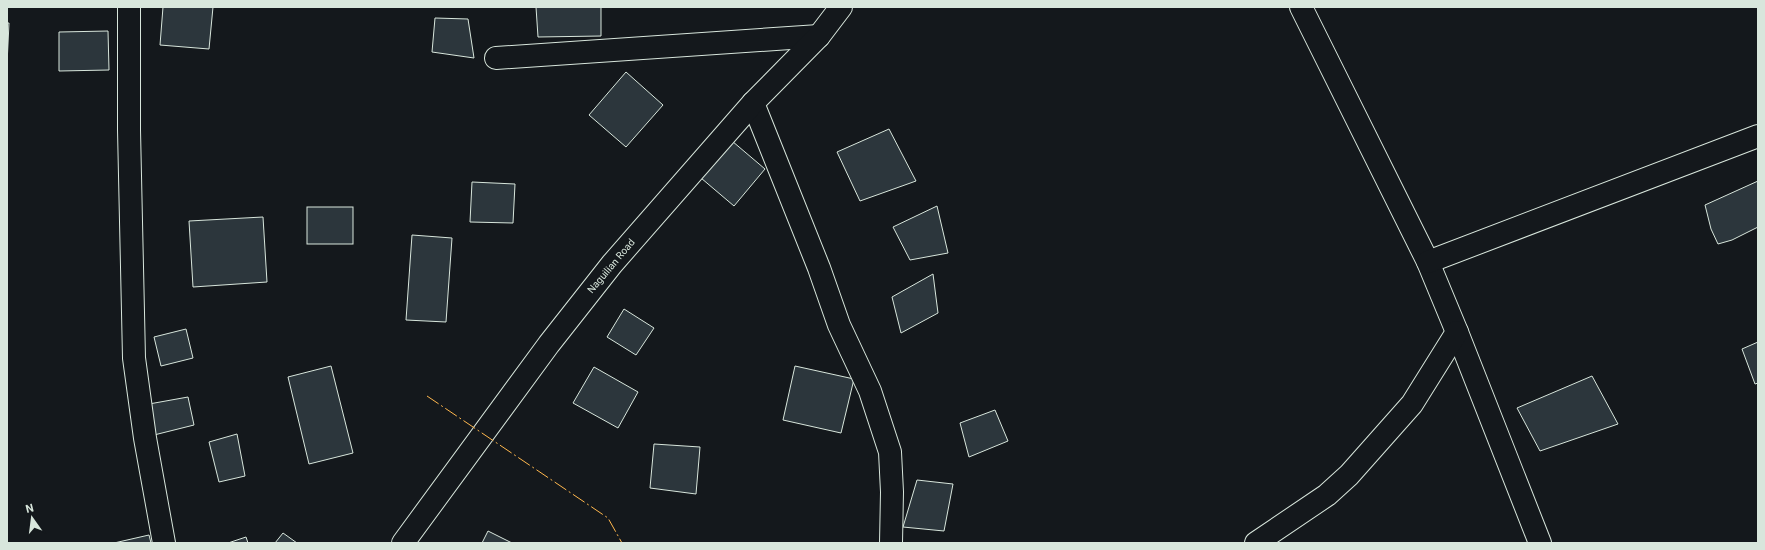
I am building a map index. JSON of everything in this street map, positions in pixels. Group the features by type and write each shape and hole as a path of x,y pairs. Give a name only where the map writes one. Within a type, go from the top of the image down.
{"main road":[{"path":"129,7 129,130 134,358 145,438 164,543"},
{"name":"Naguilian Road","path":"403,543 548,344 612,264 753,103 819,36 841,7"},
{"path":"1301,7 1428,262 1540,543"},
{"path":"496,58 819,36"},
{"path":"753,103 819,268 839,325 870,391 890,452 892,543"},
{"path":"1428,262 1758,136"},
{"path":"1256,543 1327,495 1349,475 1412,404 1457,332"}],"building":[{"path":"163,7 213,7 209,49 160,45"},
{"path":"536,7 601,7 601,36 538,37"},
{"path":"435,18 468,19 474,58 432,52"},
{"path":"7,23 9,23 7,64"},
{"path":"108,31 109,70 59,71 59,32"},
{"path":"626,72 663,105 626,147 589,115"},
{"path":"889,129 916,181 860,201 837,152"},
{"path":"732,141 765,169 734,206 701,178"},
{"path":"1758,181 1758,227 1732,240 1718,244 1711,229 1705,205"},
{"path":"472,182 515,184 513,223 470,222"},
{"path":"937,206 948,253 910,260 893,227"},
{"path":"307,207 353,207 353,244 307,244"},
{"path":"263,217 267,282 193,287 189,221"},
{"path":"412,235 452,238 446,322 406,320"},
{"path":"933,274 938,313 901,333 892,297"},
{"path":"624,309 654,328 636,355 607,337"},
{"path":"186,329 193,358 161,366 154,337"},
{"path":"1758,342 1758,383 1755,384 1742,349"},
{"path":"331,366 353,453 309,464 288,377"},
{"path":"795,366 854,379 841,433 783,420"},
{"path":"594,367 638,392 618,428 573,403"},
{"path":"1592,376 1618,424 1540,451 1517,408"},
{"path":"188,397 194,425 154,435 149,404"},
{"path":"995,410 1008,441 969,457 960,423"},
{"path":"237,434 245,476 219,482 209,442"},
{"path":"654,444 700,447 696,494 650,488"},
{"path":"917,480 953,484 944,531 903,527"},
{"path":"488,531 512,543 482,543"},
{"path":"283,533 297,543 275,543"},
{"path":"149,535 151,543 114,543"},
{"path":"246,537 248,543 228,543"}],"power":[{"path":"427,396 608,518 622,543"}]}
